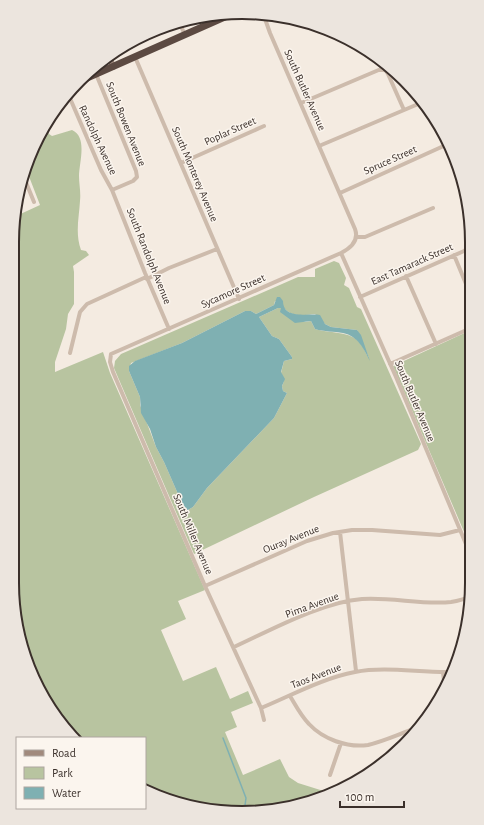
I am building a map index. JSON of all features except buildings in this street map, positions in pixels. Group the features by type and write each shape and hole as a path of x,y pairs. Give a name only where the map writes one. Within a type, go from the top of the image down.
{"highway":[{"path":"96,74 216,21"}],"street":[{"name":"South Butler Avenue","path":"265,20 340,193 355,229 357,238"},
{"path":"182,28 185,35"},
{"name":"South Monterey Avenue","path":"135,57 238,299"},
{"path":"111,62 113,67"},
{"path":"301,103 377,69 384,70"},
{"path":"387,72 404,110"},
{"name":"South Bowen Avenue","path":"96,74 136,171 137,177 133,181 112,190"},
{"name":"Randolph Avenue","path":"70,99 101,170 112,190"},
{"path":"319,146 418,104"},
{"name":"Poplar Street","path":"181,163 264,126"},
{"name":"Spruce Street","path":"340,193 443,146"},
{"path":"27,184 34,202"},
{"name":"South Randolph Avenue","path":"112,190 169,329"},
{"path":"357,238 366,237 433,208"},
{"name":"Sycamore Street","path":"112,354 341,253 352,245 357,238"},
{"path":"70,353 80,312 87,304 169,268 217,249"},
{"name":"East Tamarack Street","path":"360,297 465,249"},
{"name":"South Butler Avenue","path":"341,253 465,541"},
{"path":"454,255 465,280"},
{"path":"406,276 436,344"},
{"path":"390,364 465,331"},
{"name":"South Miller Avenue","path":"112,354 110,362 113,372 205,586 261,708 264,720"},
{"name":"Ouray Avenue","path":"205,586 314,538 340,532 372,530 440,535 460,530"},
{"path":"340,532 356,672"},
{"name":"Pima Avenue","path":"234,647 307,614 348,602 375,599 445,602 458,601 465,599"},
{"name":"Taos Avenue","path":"261,708 323,682 356,672 392,670 446,673"},
{"path":"443,673 444,678"},
{"path":"290,696 301,714 313,728 341,743 353,746 368,744 409,731"},
{"path":"330,775 341,743"}],"green space":[{"path":"72,130 77,133 80,138 82,151 79,176 80,198 78,238 81,250 86,251 89,255 73,266 74,304 68,314 66,329 55,362 55,372 103,352 110,373 205,590 178,601 186,619 161,630 183,681 216,667 230,699 248,691 253,703 231,712 237,727 225,732 243,775 280,759 289,777 298,783 323,791 286,802 257,806 227,806 198,802 157,789 146,784 146,737 80,737 65,719 42,682 31,655 23,627 19,598 19,227 21,214 40,205 29,177 36,157 48,132 52,136"},
{"path":"334,261 339,263 346,278 344,285 349,288 357,307 361,309 421,444 418,450 194,554 114,368 115,361 121,354 298,277 315,277 315,269","holes":["275,301 290,313 301,315 315,314 325,324 331,327 357,330 369,358 361,344 351,336 315,329 311,321 305,322 281,310 281,308 259,317 272,336 279,339 292,357 292,359 284,361 281,373 283,379 283,391 287,393 274,418 207,488 193,507 185,510 156,447 140,405 140,397 129,371 131,363 182,343 245,311 251,311 256,314 274,305"]},
{"path":"465,333 465,534 393,366"}],"water":[{"path":"277,297 280,297 283,301 284,307 287,311 297,314 320,315 325,324 331,327 357,330 361,335 370,361 360,344 353,337 340,332 315,329 311,321 295,323 280,312 281,308 259,317 272,336 279,339 292,357 292,359 284,361 281,372 285,379 282,386 283,391 287,393 274,418 207,488 193,507 185,510 156,447 150,429 141,413 140,397 129,371 129,366 135,361 182,343 245,311 251,311 256,314 274,305"}],"waterway":[{"path":"223,738 246,798 245,806"}]}
